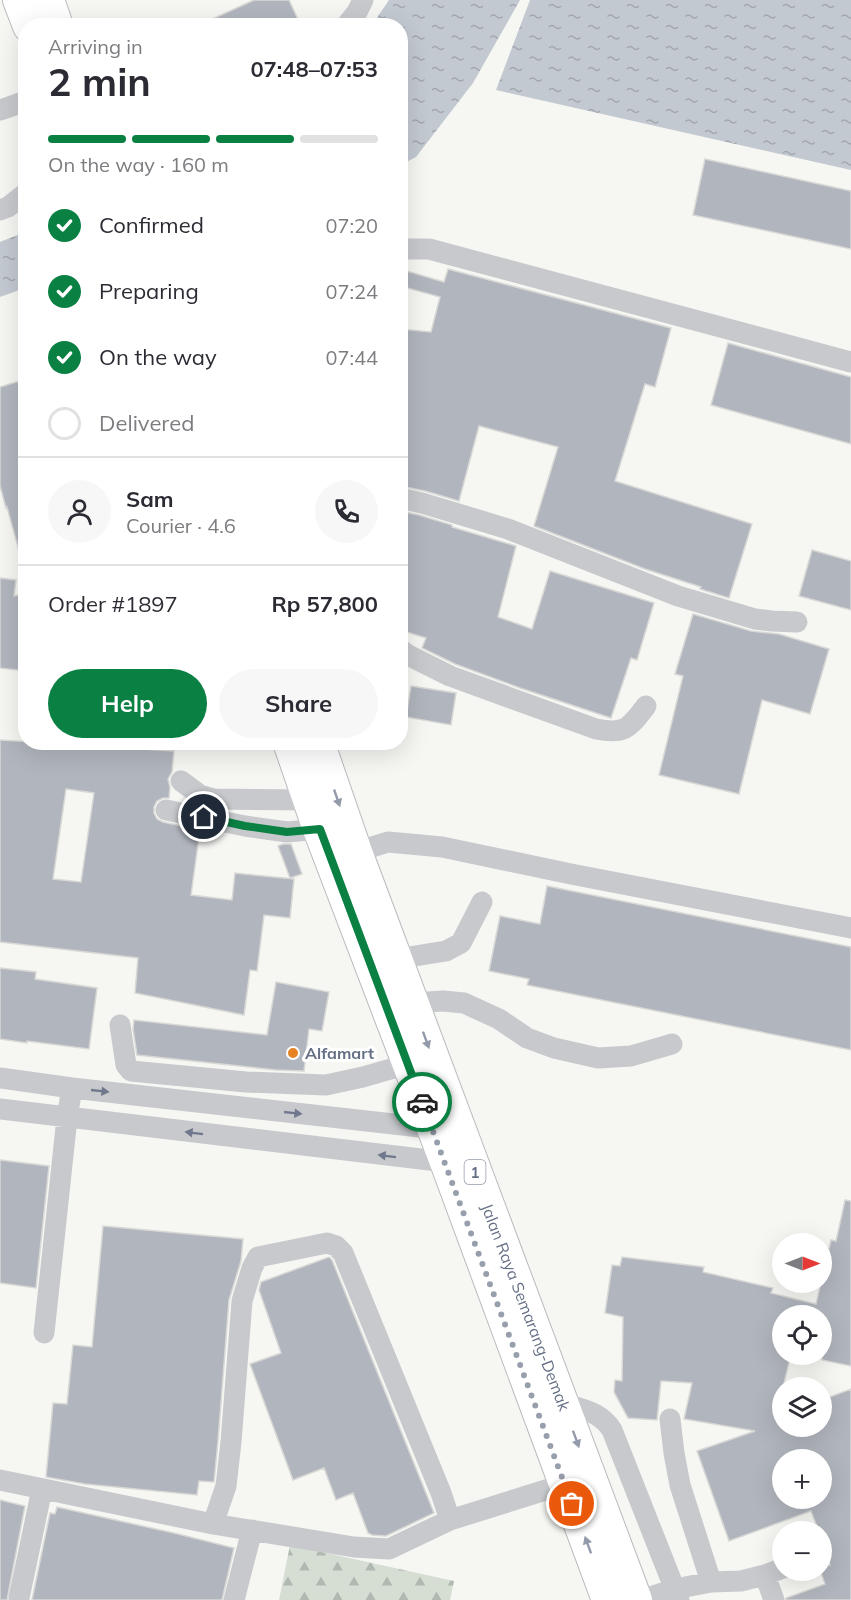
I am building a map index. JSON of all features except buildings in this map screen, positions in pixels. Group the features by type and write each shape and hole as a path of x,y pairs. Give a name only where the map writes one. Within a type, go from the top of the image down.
{"highway":[{"path":"19,0 26,18"},
{"path":"48,0 54,18"},
{"name":"Jalan Raya Semarang-Demak","path":"292,750 608,1600"},
{"name":"Jalan Raya Semarang-Demak","path":"321,750 412,1003 636,1600"}],"street":[{"path":"352,18 363,0"},
{"path":"0,210 18,199"},
{"path":"408,249 429,249 851,362"},
{"path":"408,500 508,530 678,596 755,619 798,622"},
{"path":"408,655 450,676 596,729 618,731 631,725 646,706"},
{"path":"181,781 200,795 214,799 309,800"},
{"path":"166,810 287,832 320,829"},
{"path":"356,852 388,842 442,847 851,928"},
{"path":"396,959 446,951 461,943 482,902"},
{"path":"412,1003 443,1001 464,1003 499,1019 527,1038 554,1048 598,1058 631,1056 672,1044"},
{"path":"120,1025 126,1065 130,1071 246,1082 326,1085 408,1064"},
{"path":"0,1078 420,1127 433,1131"},
{"path":"44,1333 72,1088"},
{"path":"0,1109 446,1162"},
{"path":"213,1524 226,1486 242,1301 252,1269 258,1257 327,1243 336,1246 343,1253 450,1520"},
{"path":"563,1402 600,1415 612,1430 677,1594"},
{"path":"670,1419 680,1485 711,1582"},
{"path":"0,1480 213,1524 354,1547 389,1549 450,1520 565,1484"},
{"path":"19,1598 42,1489"},
{"path":"234,1600 252,1530"},
{"path":"641,1600 677,1594 711,1582 741,1581 772,1573"},
{"path":"774,1581 774,1600"}],"green space":[{"path":"290,1545 454,1581 450,1600 279,1600"}],"water":[{"path":"389,0 520,0 473,83 416,157 408,161 408,18 377,18"},
{"path":"530,0 851,0 851,170 496,90"},
{"path":"18,235 18,291 0,297 0,242"}],"way so far":[{"path":"422,1102 572,1504"}],"place":[{"name":"Alfamart","path":"293,1053"}],"route":[{"path":"204,817 287,832 320,829 422,1102"}]}
